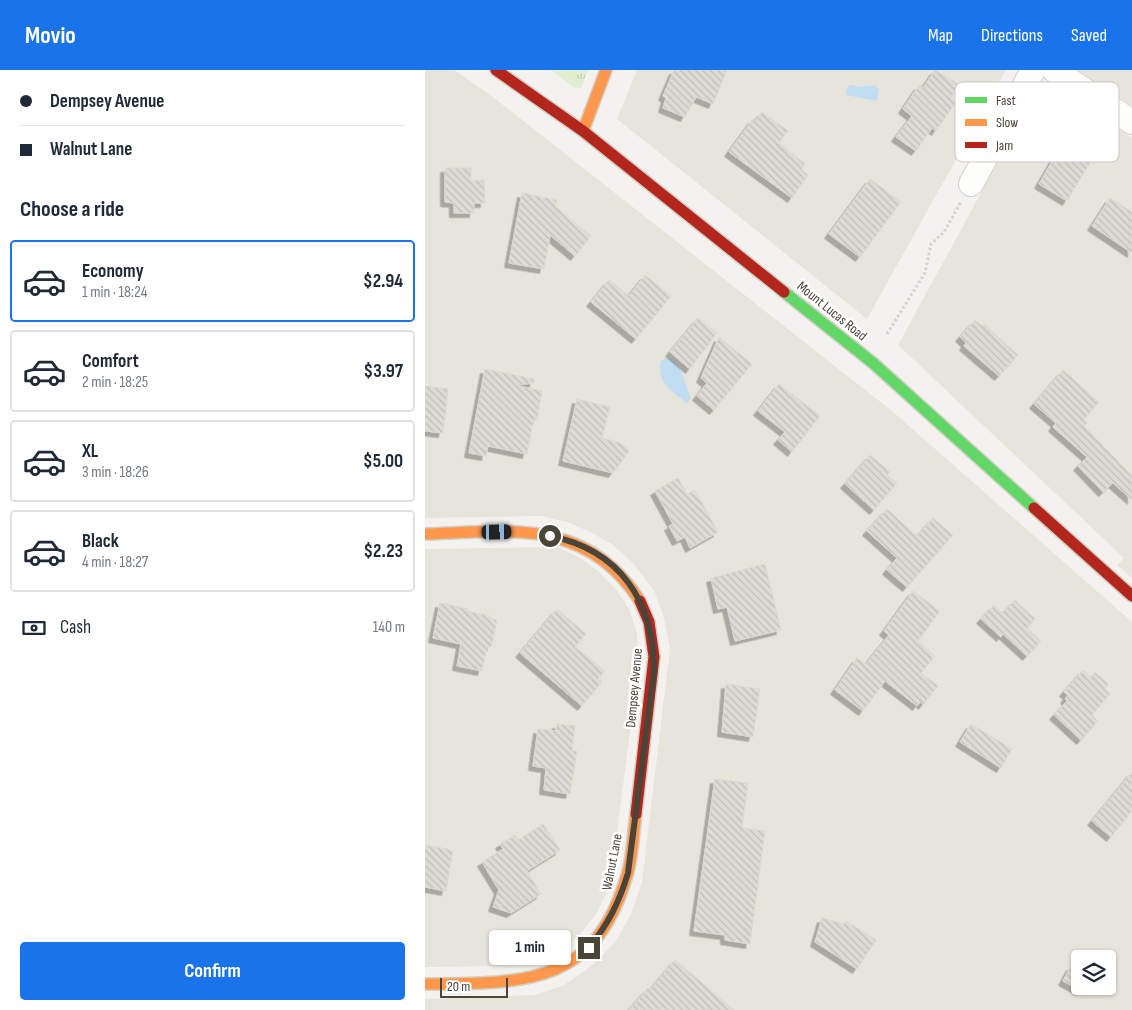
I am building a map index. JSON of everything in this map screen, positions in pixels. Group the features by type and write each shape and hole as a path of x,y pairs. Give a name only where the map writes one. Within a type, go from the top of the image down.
{"street":[{"name":"Mount Lucas Road","path":"496,70 583,131 873,363 1132,596"},
{"path":"583,131 606,70"},
{"path":"1026,82 1033,70"},
{"path":"1054,70 1072,82"},
{"path":"1119,113 1132,122"},
{"path":"971,184 983,162"},
{"name":"Dempsey Avenue","path":"425,534 533,532 567,539 594,551 617,569 635,590 646,616 654,644 654,671 640,780"},
{"name":"Walnut Lane","path":"425,984 511,982 536,978 568,966 589,948 607,926 621,898 628,873 640,780"}],"path":[{"path":"887,334 925,273 931,244 944,232 971,184"}],"shaded area":[{"path":"425,70 454,70 493,97 892,411 1132,622 1132,1010 425,1010 425,999 535,995 564,985 590,967 614,944 631,914 642,882 670,649 664,617 654,590 630,560 612,544 567,522 541,516 425,518"},
{"path":"637,70 1006,70 999,82 955,82 955,161 867,319 617,119"},
{"path":"1077,70 1132,70 1132,106 1119,97 1119,82 1095,82"},
{"path":"1119,130 1132,138 1132,578 1117,565 1124,558 898,345 998,162 1119,162"},
{"path":"557,547 582,559 616,589 629,609 637,633 638,669 610,886 597,913 580,934 560,951 536,963 506,966 425,967 425,549"}],"green space":[{"path":"551,70 588,70 581,88 573,87"}],"water":[{"path":"875,85 879,89 877,101 846,95 848,86 860,87"},
{"path":"665,358 671,359 682,374 691,398 687,403 670,390 663,380 660,368 661,361"}],"building":[{"path":"674,70 727,70 713,104 696,97 685,117 663,108 666,98 663,96"},
{"path":"935,70 955,82 955,92 951,98 955,103 936,131 932,128 916,151 896,137 912,116 903,109 919,85 923,88"},
{"path":"762,112 788,131 779,143 805,164 801,169 808,175 792,198 729,152 753,119 755,121"},
{"path":"1052,162 1090,162 1067,201 1039,184"},
{"path":"445,168 471,168 471,181 484,180 485,203 474,203 474,213 454,213 454,203 445,202"},
{"path":"870,179 901,202 860,257 829,234"},
{"path":"522,193 557,200 555,206 591,236 575,256 550,235 544,269 509,263"},
{"path":"1110,198 1132,212 1132,253 1092,226"},
{"path":"645,275 671,296 636,339 591,302 609,280 629,296"},
{"path":"698,318 717,333 690,369 670,352"},
{"path":"975,320 982,326 984,324 1018,355 999,376 964,346 966,343 960,337"},
{"path":"719,337 752,364 714,410 697,396 707,383 701,378"},
{"path":"485,369 534,379 534,383 515,385 542,391 537,420 533,420 527,454 488,446 486,456 469,453"},
{"path":"1063,370 1099,402 1083,420 1087,423 1084,426 1132,476 1132,500 1113,483 1103,492 1078,466 1087,457 1053,427 1056,423 1034,404"},
{"path":"779,384 820,416 792,452 778,440 785,432 758,411"},
{"path":"425,386 448,389 443,433 425,431"},
{"path":"577,399 610,407 602,438 618,442 630,450 613,473 563,461"},
{"path":"870,455 890,472 887,475 897,483 874,510 845,484"},
{"path":"678,478 687,494 695,490 718,532 690,548 685,537 677,541 669,526 673,524 655,491"},
{"path":"887,509 917,536 933,518 953,535 907,587 887,570 897,558 867,531"},
{"path":"765,564 781,630 735,641 727,607 718,609 711,578"},
{"path":"913,591 940,611 918,641 935,656 921,673 938,686 923,705 920,702 917,706 885,681 863,711 835,690 857,658 866,664 889,635 884,631"},
{"path":"1015,600 1035,619 1027,628 1041,641 1027,656 1003,634 1001,637 981,619 994,605 1002,613"},
{"path":"440,603 468,609 467,611 490,616 489,618 497,620 491,647 487,646 482,671 457,666 461,644 433,638"},
{"path":"557,609 586,634 575,647 605,671 598,679 602,682 582,706 520,653"},
{"path":"1083,670 1091,677 1095,672 1108,684 1105,689 1110,694 1092,715 1098,721 1081,740 1054,715 1067,701 1065,699 1068,695 1064,692"},
{"path":"726,684 760,689 753,737 722,732"},
{"path":"557,724 575,726 572,751 577,751 570,794 544,790 546,768 533,766 538,729 556,731"},
{"path":"971,724 1012,749 1001,768 960,742"},
{"path":"1132,772 1132,811 1111,837 1092,821"},
{"path":"715,779 748,783 742,828 765,831 750,944 725,940 725,935 694,931"},
{"path":"543,824 560,850 527,871 541,894 511,913 493,907 499,890 482,862 503,849 500,844 515,835 518,840"},
{"path":"425,845 453,850 446,891 425,887"},
{"path":"822,918 844,924 846,921 876,940 857,969 815,942"},
{"path":"675,960 734,1010 629,1010 648,988 650,990"},
{"path":"1071,966 1071,985 1063,981"}],"traffic: fast":[{"path":"784,292 873,363 1034,508"}],"traffic: slow":[{"path":"583,131 606,70"},
{"path":"425,534 517,532 545,535 571,543 596,555 619,574 640,601"},
{"path":"425,984 461,984 524,978 551,971 575,958 596,939 613,912 629,868 636,814"}],"traffic: jam":[{"path":"496,70 583,131 784,292"},
{"path":"1034,508 1132,596"},
{"path":"636,814 654,657 649,622 640,601"}],"route":[{"path":"550,536 567,539 594,551 617,569 635,590 646,616 654,644 654,671 628,873 621,898 607,926 589,948"}]}
